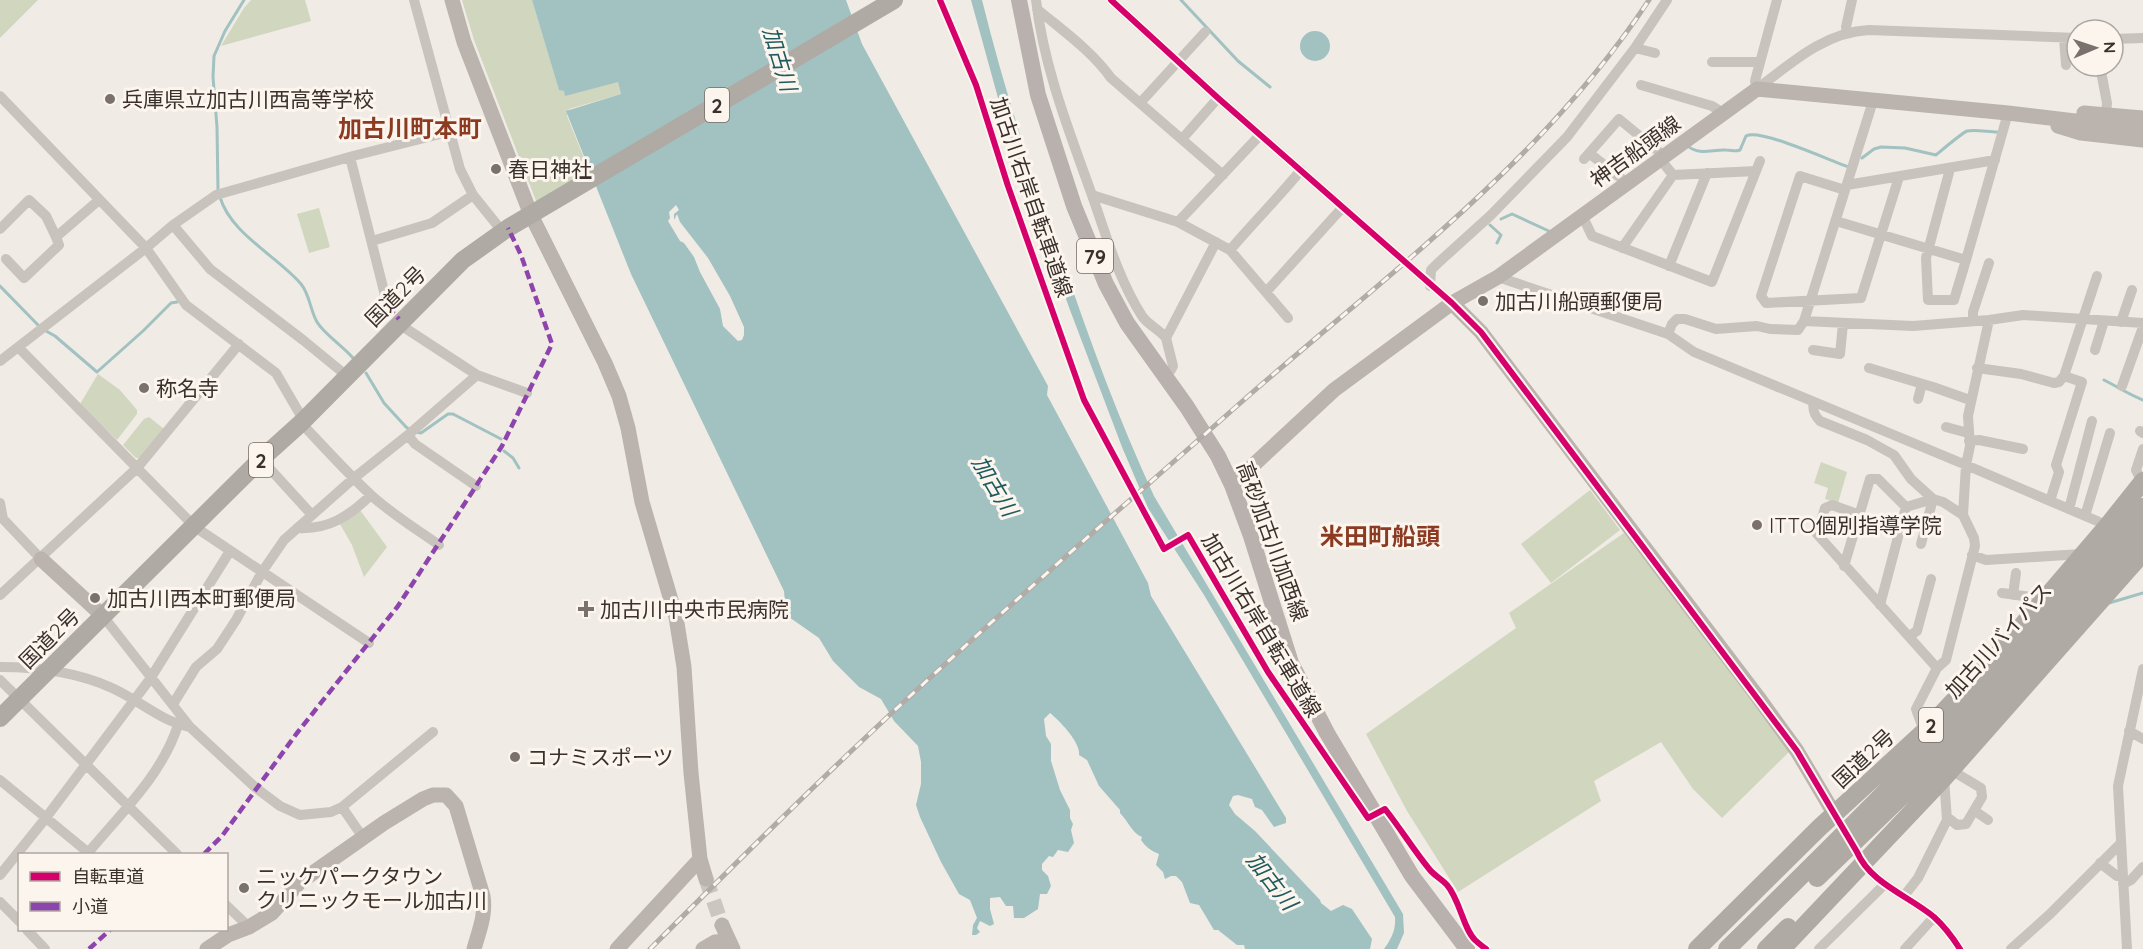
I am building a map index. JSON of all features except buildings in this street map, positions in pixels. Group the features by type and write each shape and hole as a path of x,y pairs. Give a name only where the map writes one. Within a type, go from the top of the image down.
{"highway":[{"name":"国道2号","path":"0,717 464,260 502,231 894,0"},
{"name":"国道2号","path":"1697,949 1819,828 1837,819 1929,727 2082,554 2112,527 2143,481"},
{"name":"加古川バイパス","path":"1727,949 1943,734 2046,621 2143,507"},
{"name":"加古川バイパス","path":"1742,949 1956,744 2143,530"},
{"name":"2","path":"1782,949 1860,858 1948,774 2143,553"},
{"path":"1711,949 1837,819"},
{"path":"1766,949 1821,893 1860,858"}],"main road":[{"name":"高砂加古川加西線","path":"1019,0 1038,95 1074,206 1106,284 1127,323 1187,407 1218,456 1232,485 1251,536 1291,663 1327,732 1412,876 1456,942 1467,949"}],"street":[{"path":"414,0 448,132 460,169 473,195 502,231"},
{"path":"452,0 464,42 535,213 619,396 628,428 642,502 678,627 684,667 691,773 700,859 706,879"},
{"path":"1111,0 1218,98 1452,303 1481,332 1753,690 1797,751 1837,819"},
{"path":"1430,286 1431,270 1491,214 1567,137 1635,48 1667,0"},
{"path":"1847,32 1852,0"},
{"path":"1757,88 1755,81 1776,1"},
{"path":"1036,4 1043,46 1060,105 1118,267 1144,319 1166,338 1173,366 1163,375"},
{"path":"1036,4 1111,78 1223,175"},
{"path":"1757,88 1815,46 1847,32 1869,30 2064,38 2065,52"},
{"path":"1141,102 1205,32"},
{"path":"2125,39 2143,38"},
{"path":"1635,48 1655,53"},
{"path":"1712,62 1760,62"},
{"path":"2102,78 2107,103 2106,114"},
{"path":"1641,85 1712,106 1723,113"},
{"path":"1757,88 2143,129"},
{"name":"神吉船頭線","path":"1232,485 1334,390 1452,303 1498,277 1757,88"},
{"path":"1,98 146,248 186,305 276,373 301,416 301,423 354,478 401,520 439,545"},
{"path":"1182,139 1218,98"},
{"path":"1668,334 1672,324 1677,320 1685,319 1716,329 1757,326 1798,330 1804,321 1873,100"},
{"path":"1950,169 1926,258 1928,300 1954,300 2008,113"},
{"path":"2033,116 2083,113 2143,118"},
{"path":"2033,116 2081,133 2143,140"},
{"path":"1627,183 1587,156 1619,119 1662,158 1673,175"},
{"path":"0,361 173,225 218,194 448,132"},
{"path":"1178,222 1260,135"},
{"path":"350,157 388,307"},
{"path":"1899,177 1861,298 1766,303 1761,296 1800,176 1846,187 1899,177 1950,169 1995,160"},
{"path":"1582,215 1592,236 1712,282 1758,166 1673,175"},
{"path":"1230,250 1301,170"},
{"path":"1669,266 1707,173"},
{"path":"1622,248 1673,175"},
{"path":"372,241 432,223 473,195"},
{"path":"1092,195 1178,222 1230,250 1288,318"},
{"path":"0,229 26,197 46,216 58,245 24,278 6,259"},
{"path":"56,237 99,200"},
{"path":"1266,292 1342,208"},
{"path":"1836,221 1966,260"},
{"path":"173,225 210,269 347,376"},
{"path":"1166,338 1216,242"},
{"path":"1973,321 1973,312 1989,263"},
{"path":"1498,277 1668,334 1694,352 2112,527"},
{"path":"1977,368 2021,374 2055,383 2060,382 2064,376 2081,320 2098,282"},
{"path":"2121,322 2132,290"},
{"path":"1804,321 1913,326 2023,315 2143,325 2122,386"},
{"path":"1929,727 1921,723 1916,709 1937,668 1946,660 1974,546 1974,538 1963,515 1970,400 1989,320"},
{"path":"2095,350 2104,321"},
{"path":"399,324 477,375 527,393"},
{"path":"1818,355 1840,354 1843,324"},
{"path":"0,595 137,468 239,344"},
{"path":"18,347 195,527 369,643"},
{"path":"1875,367 1970,400"},
{"path":"173,704 196,667 217,649 262,572 284,540 477,375"},
{"path":"2050,501 2059,472 2056,465 2082,382 2064,376"},
{"path":"1918,399 1922,384"},
{"path":"1814,402 1815,416 1820,421 1887,450 1901,463 1911,479 1933,498 1963,515"},
{"path":"2069,509 2082,474 2093,426"},
{"path":"1946,427 1979,440 2023,449"},
{"path":"412,432 415,444 476,486"},
{"path":"2085,516 2110,433"},
{"path":"2143,449 2136,470 2143,481"},
{"path":"261,459 312,515"},
{"path":"1844,566 1870,479 1878,479 1906,507"},
{"path":"297,528 307,529 337,522 371,495"},
{"path":"1906,507 1933,498"},
{"path":"1921,544 1933,498"},
{"path":"0,503 1,519 103,616 150,679 173,704 184,726 256,788 289,811 300,815 331,812 342,807 433,732"},
{"path":"1860,515 1832,505 1824,508 1817,534 1937,668"},
{"path":"1880,605 1906,507"},
{"path":"0,875 150,679 230,551"},
{"path":"1972,555 1986,560 2082,554"},
{"path":"2016,573 2008,594 2031,597 2040,604"},
{"path":"1909,636 1917,631 1926,585"},
{"path":"0,667 50,669 111,687 170,722 184,726"},
{"path":"2127,949 2118,786 2128,730 2143,669"},
{"path":"0,680 175,853"},
{"path":"90,853 161,763 184,726"},
{"path":"2128,730 2143,739"},
{"path":"1904,896 1918,878 1947,817 1948,774 1981,788 1982,797 1965,824 1957,825 1947,817"},
{"path":"0,780 88,853"},
{"path":"207,949 228,935 249,927 272,913 300,882 423,799 433,795 446,795 456,806 483,896 483,920 474,949"},
{"path":"342,807 364,839"},
{"path":"1975,811 1988,820"},
{"path":"2011,949 2050,914 2120,844"},
{"path":"1860,858 1885,884 1934,917 1960,949"},
{"path":"617,949 700,859"},
{"path":"2100,863 2123,880 2131,880 2143,867"},
{"path":"1819,949 1885,884"},
{"path":"0,902 18,920"},
{"path":"228,907 249,927"},
{"path":"1905,949 1934,917"},
{"path":"722,925 730,945"},
{"path":"28,931 45,949"},
{"path":"703,949 715,942 730,945"}],"green space":[{"path":"0,0 38,0 0,38"},
{"path":"251,0 305,0 311,21 221,46"},
{"path":"462,0 532,0 559,89 564,91 618,81 621,94 569,109 567,116 591,175 538,206 474,40"},
{"path":"319,208 330,247 309,253 297,214"},
{"path":"98,374 120,390 137,410 137,414 117,440 80,404"},
{"path":"149,417 164,429 139,458 136,458 123,445 144,419"},
{"path":"1821,462 1847,472 1838,503 1825,499 1828,488 1814,483"},
{"path":"1590,490 1620,530 1551,583 1521,544"},
{"path":"360,510 387,547 364,577 352,545 340,524"},
{"path":"1624,533 1791,750 1722,818 1693,789 1661,742 1594,781 1601,801 1458,892 1407,811 1366,734 1516,628 1509,613"}],"water":[{"name":"加古川","path":"532,0 846,0 862,44 1048,386 1047,395 1148,583 1151,596 1286,818 1286,823 1274,827 1262,810 1255,807 1252,799 1233,796 1229,805 1321,903 1331,911 1343,905 1352,909 1372,939 1370,949 1245,949 1244,945 1237,945 1218,930 1214,930 1199,905 1190,903 1182,882 1176,876 1165,879 1163,872 1156,865 1159,854 1147,847 1141,840 1142,837 1133,830 1120,810 1099,786 1087,760 1079,755 1077,744 1050,713 1044,719 1046,736 1051,744 1051,761 1060,790 1070,810 1074,843 1068,852 1058,850 1053,857 1049,856 1042,864 1042,870 1048,876 1051,886 1047,894 1040,894 1038,909 1024,918 1014,918 1013,906 1006,906 1000,897 990,898 994,924 990,926 980,921 977,928 980,932 972,935 973,925 977,918 970,900 959,894 941,862 916,805 921,784 918,746 894,721 881,699 859,687 833,661 819,638 786,615 784,591 631,274 566,111 621,94 618,82 565,96 564,91 559,90","holes":["676,205 679,210 674,214 674,220 677,214 680,222 708,258 730,296 744,327 742,340 738,341 723,326 720,309 694,257 680,241 668,221 669,212"]},
{"path":"971,0 982,0 1009,99 1052,229 1105,380 1154,496 1403,914 1404,933 1397,949 1384,949 1395,927 1395,917 1204,595 1148,508 1122,447 1070,310 1011,145"},
{"path":"1315,31 1326,35 1330,46 1326,57 1315,61 1304,57 1300,46 1304,35"}],"waterway":[{"path":"218,191 214,56 225,31 244,0"},
{"path":"1181,0 1238,61 1270,87"},
{"path":"1862,158 1881,147 1905,148 1936,155 1967,131 1997,132"},
{"path":"1688,146 1697,151 1738,151 1746,136 1754,135 1796,146 1849,167"},
{"path":"220,197 225,210 244,233 301,284 320,326 353,358"},
{"path":"1501,219 1512,214 1551,232"},
{"path":"1490,225 1501,235 1497,243"},
{"path":"0,286 38,325"},
{"path":"46,331 97,372 171,303 177,302"},
{"path":"366,373 384,403 410,430"},
{"path":"2104,380 2143,400"},
{"path":"416,432 421,433 448,414 453,414 501,439"},
{"path":"504,451 513,458 519,468"},
{"path":"2109,603 2143,593"}],"tunnel":[{"path":"706,879 722,925"}],"railway":[{"path":"650,949 810,790 950,659 1246,398 1408,260 1513,164 1562,112 1607,58 1649,0"}],"marked path":[{"path":"205,853 222,836 297,733 398,606 502,446 552,344 521,255 508,228"},
{"path":"388,307 399,319"},
{"path":"89,949 109,931"}],"cycle path":[{"name":"加古川右岸自転車道線","path":"940,0 976,85 1008,186 1084,400 1164,549 1188,535 1268,672 1368,818 1385,809 1430,870 1447,885 1471,935 1486,949"},
{"path":"1111,0 1218,98 1452,303 1481,332 1797,751 1863,863 1880,881 1934,917 1960,949"}],"place":[{"name":"兵庫県立加古川西高等学校","path":"110,99"},
{"name":"春日神社","path":"496,169"},
{"name":"加古川船頭郵便局","path":"1483,301"},
{"name":"称名寺","path":"144,388"},
{"name":"ITTO個別指導学院","path":"1757,525"},
{"name":"加古川西本町郵便局","path":"95,598"},
{"name":"加古川中央市民病院","path":"586,609"},
{"name":"コナミスポーツ","path":"515,757"},
{"name":"ニッケパークタウン クリニックモール加古川","path":"244,888"}],"district":[{"name":"加古川町本町","path":"410,128"},
{"name":"米田町船頭","path":"1380,536"}]}
